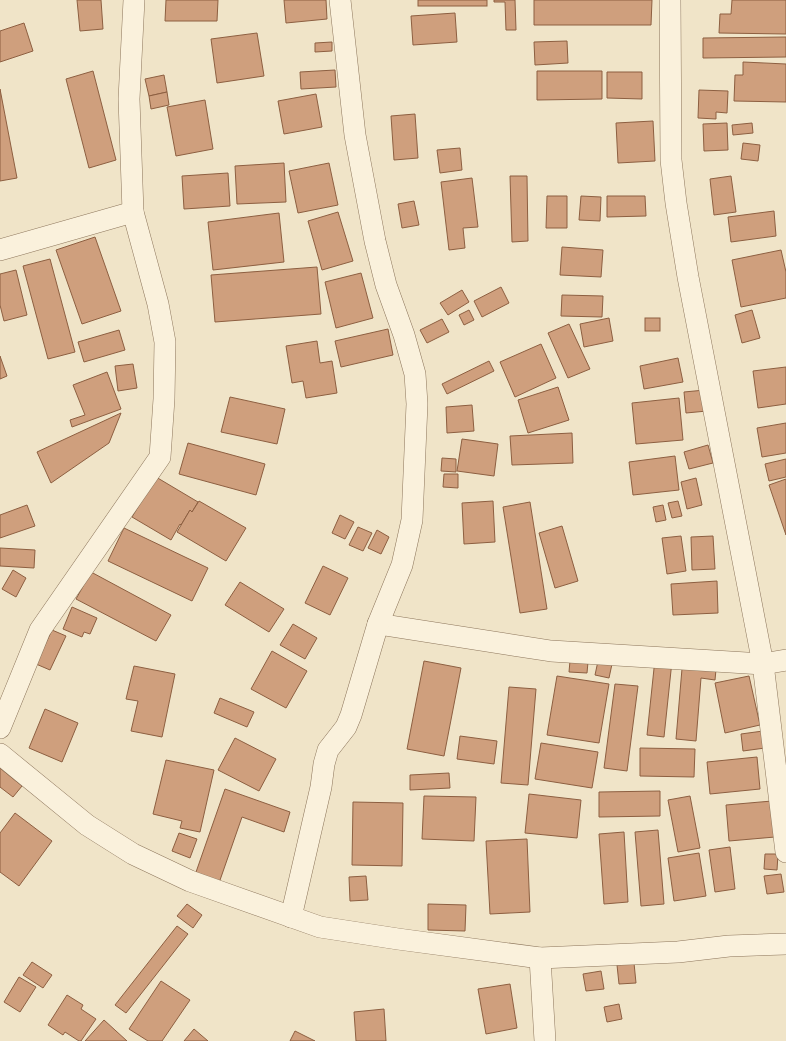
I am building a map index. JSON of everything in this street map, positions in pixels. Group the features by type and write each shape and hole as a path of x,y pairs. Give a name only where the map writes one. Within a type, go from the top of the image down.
{"street":[{"path":"0,728 40,630 160,457 164,399 165,342 158,304 134,212 129,99 134,0"},
{"path":"291,917 328,750 346,726 351,715 378,624 402,565 412,520 417,404 415,374 404,335 386,285 375,241 355,135 340,0"},
{"path":"670,0 671,160 676,203 691,292 763,664 786,852"},
{"path":"0,250 134,212"},
{"path":"378,624 551,652 763,664 786,660"},
{"path":"0,754 87,825 133,854 190,881 320,927 540,958 678,952 729,946 786,944"},
{"path":"540,958 545,1041"}],"building":[{"path":"77,0 101,0 103,29 80,31"},
{"path":"166,0 218,0 217,21 165,21"},
{"path":"284,0 326,0 327,19 286,23"},
{"path":"418,0 487,0 487,6 418,6"},
{"path":"494,0 515,0 516,30 506,30 505,2 494,2"},
{"path":"534,0 652,0 651,25 534,25"},
{"path":"732,0 786,0 786,34 719,33 720,14 731,14"},
{"path":"455,13 457,42 413,45 411,16"},
{"path":"24,23 33,51 0,62 0,31"},
{"path":"257,33 264,76 217,83 211,39"},
{"path":"786,37 786,57 703,58 703,38"},
{"path":"567,41 568,63 535,65 534,42"},
{"path":"332,42 332,51 315,52 315,43"},
{"path":"743,62 786,64 786,102 734,101 735,75 743,75"},
{"path":"335,70 336,87 301,89 300,72"},
{"path":"93,71 116,160 89,168 66,79"},
{"path":"537,71 602,71 602,99 537,100"},
{"path":"607,72 642,72 642,99 607,98"},
{"path":"164,75 167,92 149,96 145,79"},
{"path":"0,89 17,178 0,181"},
{"path":"699,90 728,91 727,113 716,112 716,119 698,118"},
{"path":"167,92 169,105 151,109 149,96"},
{"path":"316,94 322,127 284,134 278,101"},
{"path":"205,100 213,149 176,156 167,107"},
{"path":"415,114 418,158 394,160 391,116"},
{"path":"653,121 655,161 618,163 616,123"},
{"path":"727,123 728,150 704,151 703,124"},
{"path":"752,123 753,133 733,135 732,125"},
{"path":"743,143 760,145 758,161 741,159"},
{"path":"460,148 462,170 440,173 437,150"},
{"path":"284,163 286,202 237,204 235,166"},
{"path":"329,163 338,205 298,213 289,171"},
{"path":"228,173 230,206 184,209 182,176"},
{"path":"510,176 527,176 528,241 512,242"},
{"path":"731,176 736,212 714,215 710,179"},
{"path":"472,178 478,227 463,228 465,248 449,250 441,182"},
{"path":"547,196 567,196 567,228 546,228"},
{"path":"581,196 601,197 600,221 579,220"},
{"path":"607,196 645,196 646,216 607,217"},
{"path":"414,201 419,225 402,228 398,204"},
{"path":"774,211 776,236 731,242 728,217"},
{"path":"338,212 353,261 322,270 308,221"},
{"path":"279,213 284,262 213,270 208,222"},
{"path":"95,237 121,311 82,324 56,250"},
{"path":"562,247 603,250 601,277 560,275"},
{"path":"781,250 786,272 786,298 741,307 732,260"},
{"path":"50,259 75,352 48,359 23,266"},
{"path":"317,267 321,314 215,322 211,275"},
{"path":"16,270 27,315 4,321 0,305 0,274"},
{"path":"361,273 373,318 336,328 325,282"},
{"path":"501,287 509,303 482,317 474,301"},
{"path":"462,290 469,302 448,315 440,303"},
{"path":"562,295 603,296 602,317 561,316"},
{"path":"469,310 474,320 464,325 459,315"},
{"path":"752,310 760,338 742,343 735,315"},
{"path":"609,318 613,341 584,347 580,324"},
{"path":"645,318 660,318 660,331 645,331"},
{"path":"442,319 449,332 427,343 420,330"},
{"path":"569,324 590,369 568,378 548,333"},
{"path":"388,329 393,355 341,367 335,341"},
{"path":"119,330 125,350 84,362 78,342"},
{"path":"317,341 320,363 332,361 337,393 306,398 303,381 292,383 286,346"},
{"path":"541,344 556,378 515,397 500,362"},
{"path":"0,356 7,376 0,379"},
{"path":"678,358 683,382 644,389 640,366"},
{"path":"489,361 494,371 447,394 442,384"},
{"path":"133,364 137,388 118,391 115,366"},
{"path":"786,367 786,404 758,408 753,371"},
{"path":"107,372 121,409 72,427 70,420 85,415 73,385"},
{"path":"558,387 569,420 528,433 518,400"},
{"path":"705,390 707,411 686,413 684,392"},
{"path":"230,397 285,409 277,444 221,432"},
{"path":"679,398 683,440 636,444 632,403"},
{"path":"472,405 474,431 447,433 446,407"},
{"path":"121,413 109,443 51,483 37,452"},
{"path":"786,423 786,453 762,457 757,428"},
{"path":"572,433 573,463 512,465 510,436"},
{"path":"462,439 498,444 494,476 457,471"},
{"path":"188,443 265,464 256,495 179,474"},
{"path":"708,445 713,463 689,469 684,452"},
{"path":"675,456 679,490 633,495 629,462"},
{"path":"442,458 456,459 456,472 441,471"},
{"path":"786,459 786,477 769,481 765,464"},
{"path":"444,474 458,474 458,488 443,487"},
{"path":"156,477 198,502 192,512 190,510 181,525 180,524 171,540 132,517"},
{"path":"696,478 702,505 687,509 681,482"},
{"path":"786,479 786,535 769,485"},
{"path":"199,501 246,528 226,561 177,532 190,510 192,512"},
{"path":"493,501 495,542 464,544 462,503"},
{"path":"678,501 682,516 672,518 668,503"},
{"path":"530,502 547,609 520,613 503,507"},
{"path":"27,505 35,526 0,538 0,515"},
{"path":"663,505 666,520 656,522 653,507"},
{"path":"340,515 354,522 345,539 332,533"},
{"path":"562,526 578,581 555,588 539,533"},
{"path":"358,527 372,533 363,551 349,545"},
{"path":"124,528 208,568 192,601 108,561"},
{"path":"377,530 389,537 381,554 368,548"},
{"path":"681,536 686,571 667,574 662,538"},
{"path":"713,536 715,569 692,570 691,537"},
{"path":"0,548 35,550 34,568 0,566"},
{"path":"323,566 348,578 330,615 305,603"},
{"path":"13,570 26,578 16,597 2,589"},
{"path":"91,572 171,615 156,641 76,599"},
{"path":"717,581 718,613 673,615 671,584"},
{"path":"240,582 284,609 269,632 225,605"},
{"path":"72,607 97,618 90,634 84,632 82,637 63,629"},
{"path":"293,624 317,638 305,659 280,645"},
{"path":"52,630 66,636 50,670 36,664"},
{"path":"272,651 307,671 286,708 251,689"},
{"path":"683,657 717,659 715,680 701,678 696,741 676,739"},
{"path":"655,659 672,661 664,737 647,735"},
{"path":"424,661 461,668 444,756 407,749"},
{"path":"570,661 588,662 587,673 569,672"},
{"path":"598,661 612,664 609,678 595,675"},
{"path":"134,666 175,674 162,737 131,731 138,701 126,699"},
{"path":"557,676 609,684 599,743 547,735"},
{"path":"749,676 760,725 725,733 715,683"},
{"path":"615,684 638,686 627,771 604,768"},
{"path":"509,687 536,689 528,785 501,783"},
{"path":"220,698 254,712 247,727 214,713"},
{"path":"45,709 78,723 62,762 29,748"},
{"path":"763,731 765,748 743,751 741,734"},
{"path":"460,736 497,741 494,764 457,759"},
{"path":"235,738 276,759 259,791 218,770"},
{"path":"541,743 598,752 592,788 535,779"},
{"path":"640,748 695,749 694,777 640,776"},
{"path":"757,757 760,789 710,794 707,762"},
{"path":"166,760 214,770 200,832 180,828 182,821 153,814"},
{"path":"0,768 22,786 13,797 0,787"},
{"path":"449,773 450,788 410,790 410,775"},
{"path":"225,789 290,812 284,832 242,817 219,883 195,875"},
{"path":"660,791 660,816 599,817 599,792"},
{"path":"529,794 581,800 577,838 525,833"},
{"path":"424,796 476,797 474,841 422,839"},
{"path":"690,796 700,848 678,852 668,800"},
{"path":"772,801 775,837 729,841 726,805"},
{"path":"353,802 403,803 402,866 352,865"},
{"path":"15,813 52,841 19,886 0,872 0,833"},
{"path":"658,830 664,904 641,906 635,832"},
{"path":"624,832 628,902 604,904 599,834"},
{"path":"179,833 197,839 190,858 172,851"},
{"path":"527,839 530,912 490,914 486,841"},
{"path":"730,847 735,889 715,892 709,850"},
{"path":"699,853 706,896 674,901 668,858"},
{"path":"765,854 778,854 777,870 764,869"},
{"path":"781,874 784,892 767,894 764,876"},
{"path":"366,876 368,900 350,901 349,877"},
{"path":"187,904 202,915 193,928 177,916"},
{"path":"428,904 466,905 465,931 428,930"},
{"path":"177,926 188,934 126,1013 115,1005"},
{"path":"32,962 52,975 43,988 23,975"},
{"path":"634,963 636,983 619,984 617,965"},
{"path":"601,971 604,989 586,991 583,974"},
{"path":"19,977 36,987 20,1012 4,1002"},
{"path":"161,981 190,1000 162,1041 148,1041 129,1029"},
{"path":"510,984 517,1028 486,1034 478,989"},
{"path":"67,995 83,1005 81,1009 96,1019 81,1041 65,1032 63,1035 48,1025"},
{"path":"619,1004 622,1019 607,1022 604,1007"},
{"path":"384,1009 386,1041 356,1041 354,1012"},
{"path":"104,1020 127,1041 85,1041"},
{"path":"194,1029 208,1041 184,1041"},
{"path":"295,1031 315,1041 290,1041"}]}
